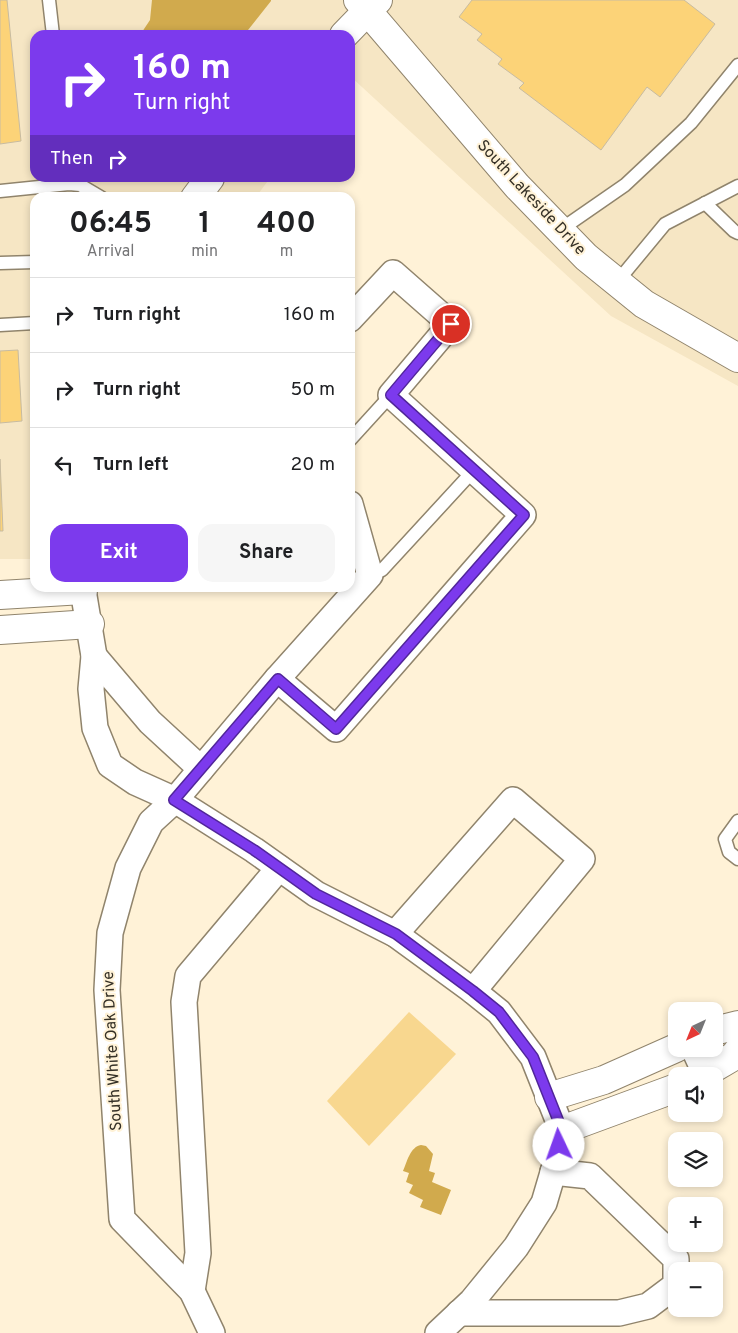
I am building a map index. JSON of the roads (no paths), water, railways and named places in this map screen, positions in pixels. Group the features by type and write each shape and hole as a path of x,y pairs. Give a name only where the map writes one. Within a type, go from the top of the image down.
{"street":[{"path":"348,30 368,4"},
{"name":"South Lakeside Drive","path":"368,4 517,186 586,257 644,304 738,358"},
{"path":"278,679 336,729 524,515 391,395 451,324 392,272 355,313"},
{"path":"355,522 370,575"},
{"name":"South White Oak Drive","path":"217,1332 192,1291 122,1219 108,990 110,933 128,868 152,822 174,800 370,575"},
{"path":"0,595 42,592"},
{"path":"84,592 94,656 91,689 95,728 110,765 135,782 174,800 254,850 316,894 396,934 499,1012 533,1057 562,1130 544,1203 516,1247 472,1300 438,1333"},
{"path":"0,630 90,624"},
{"path":"94,656 150,722 200,769"},
{"path":"396,934 513,800 582,859 473,991"},
{"path":"192,1291 198,1253 184,1002 188,976 279,868"},
{"path":"723,1028 738,1025"},
{"path":"716,1067 734,1056 738,1051"},
{"path":"549,1097 604,1080 668,1052"},
{"path":"562,1130 668,1091"},
{"path":"458,1313 619,1313 648,1306 676,1285 676,1259 590,1176 553,1172"}],"lane":[{"path":"49,0 52,30"},
{"path":"560,230 625,185 691,123 738,65"},
{"path":"0,191 62,182"},
{"path":"72,182 92,192"},
{"path":"616,282 665,224 738,186"},
{"path":"705,203 738,233"},
{"path":"0,262 30,262"},
{"path":"0,325 30,323"},
{"path":"355,435 391,395"},
{"path":"370,575 382,570 474,470"},
{"path":"738,820 725,839 729,852 738,859"}]}
